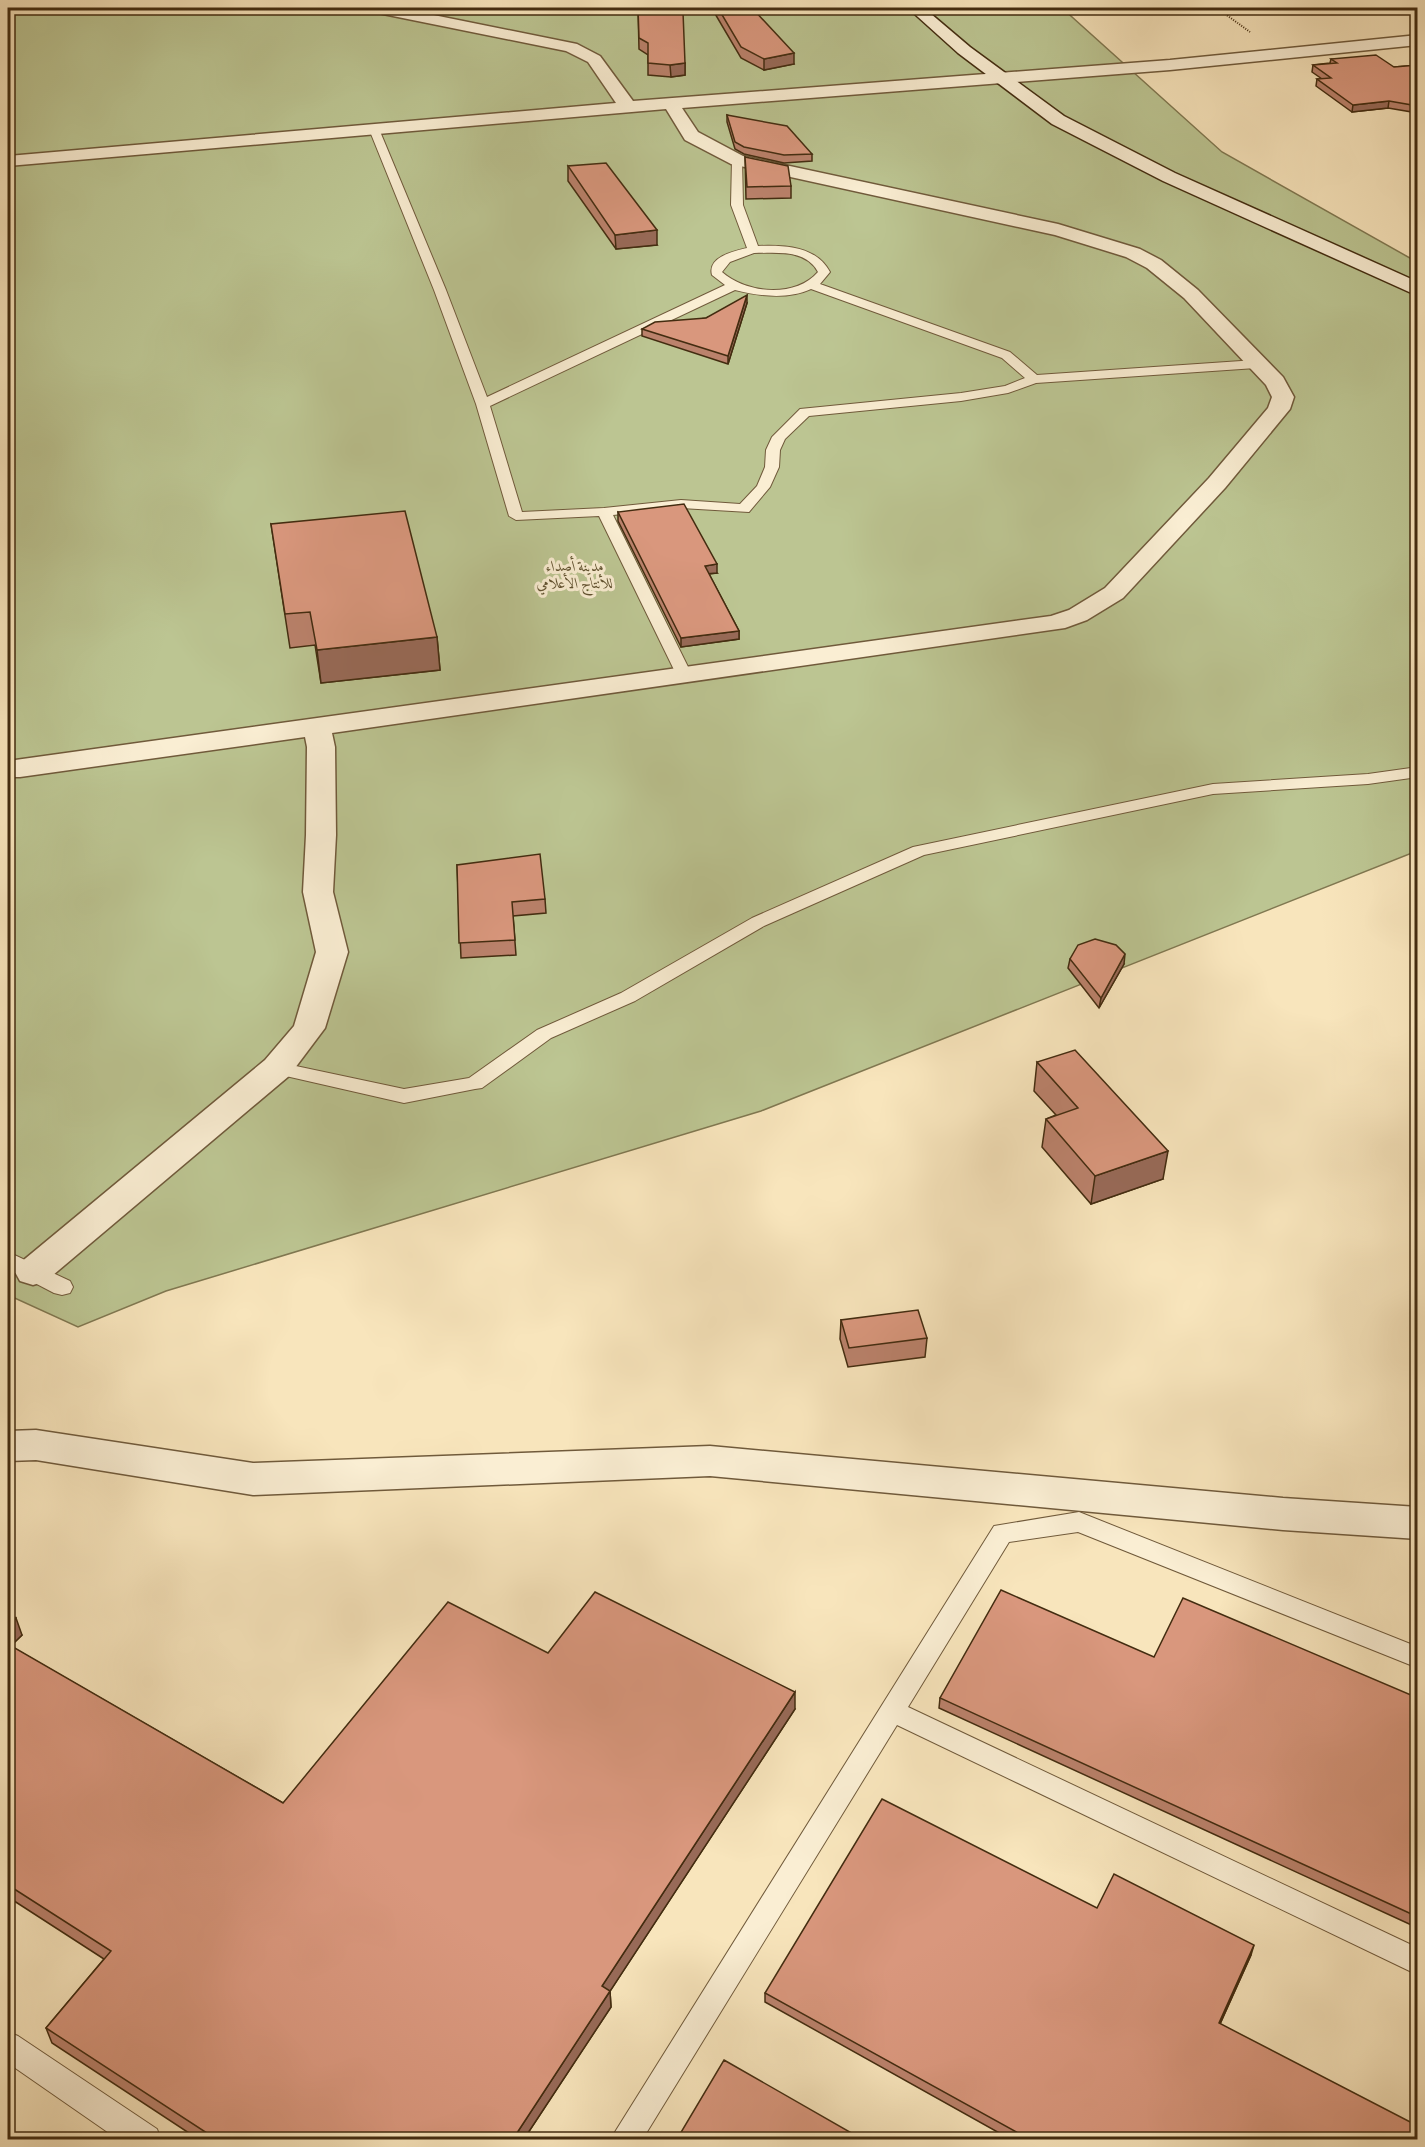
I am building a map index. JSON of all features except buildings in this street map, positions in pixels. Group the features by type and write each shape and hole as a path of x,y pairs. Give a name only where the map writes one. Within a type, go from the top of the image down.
{"street":[{"path":"378,8 571,47 594,59 628,107"},
{"path":"915,8 964,50 1058,120 1139,161 1418,290"},
{"path":"8,161 628,107 1170,65 1418,40"},
{"path":"8,769 317,728 1056,623 1095,606 1114,593 1217,483 1279,409 1283,397 1275,382 1187,290 1152,264 1134,254 1106,243 1058,230 737,160 691,136 671,104"},
{"path":"20,1266 277,1068 309,1028 332,952 318,892 321,835 321,747 317,728"},
{"path":"8,1446 36,1445 253,1479 710,1461 1283,1514 1418,1523"}],"lane":[{"path":"374,129 440,290 483,404 516,516 604,512 681,504 744,509 763,487 772,467 772,450 779,437 805,412 961,397 1008,389 1034,379 1256,364"},
{"path":"737,160 737,205 754,250"},
{"path":"754,250 788,251 815,259 822,266 824,273 812,285 798,290 765,292 733,286 721,280 716,273 717,266 724,259 754,250"},
{"path":"812,285 1006,356 1034,379"},
{"path":"483,404 733,286"},
{"path":"604,512 684,675"},
{"path":"277,1068 404,1096 475,1083 544,1034 628,997 758,922 919,851 1213,789 1368,779 1418,772"},
{"path":"20,1266 62,1287"},
{"path":"625,2139 1002,1533 1079,1522 1418,1658"},
{"path":"892,1711 1418,1962"},
{"path":"8,2046 146,2139"}],"green space":[{"name":"مدينة أصداء للأنتاج الأعلامي","path":"8,8 1062,8 1222,152 1417,262 1417,851 761,1111 166,1291 78,1327 8,1295"}]}
